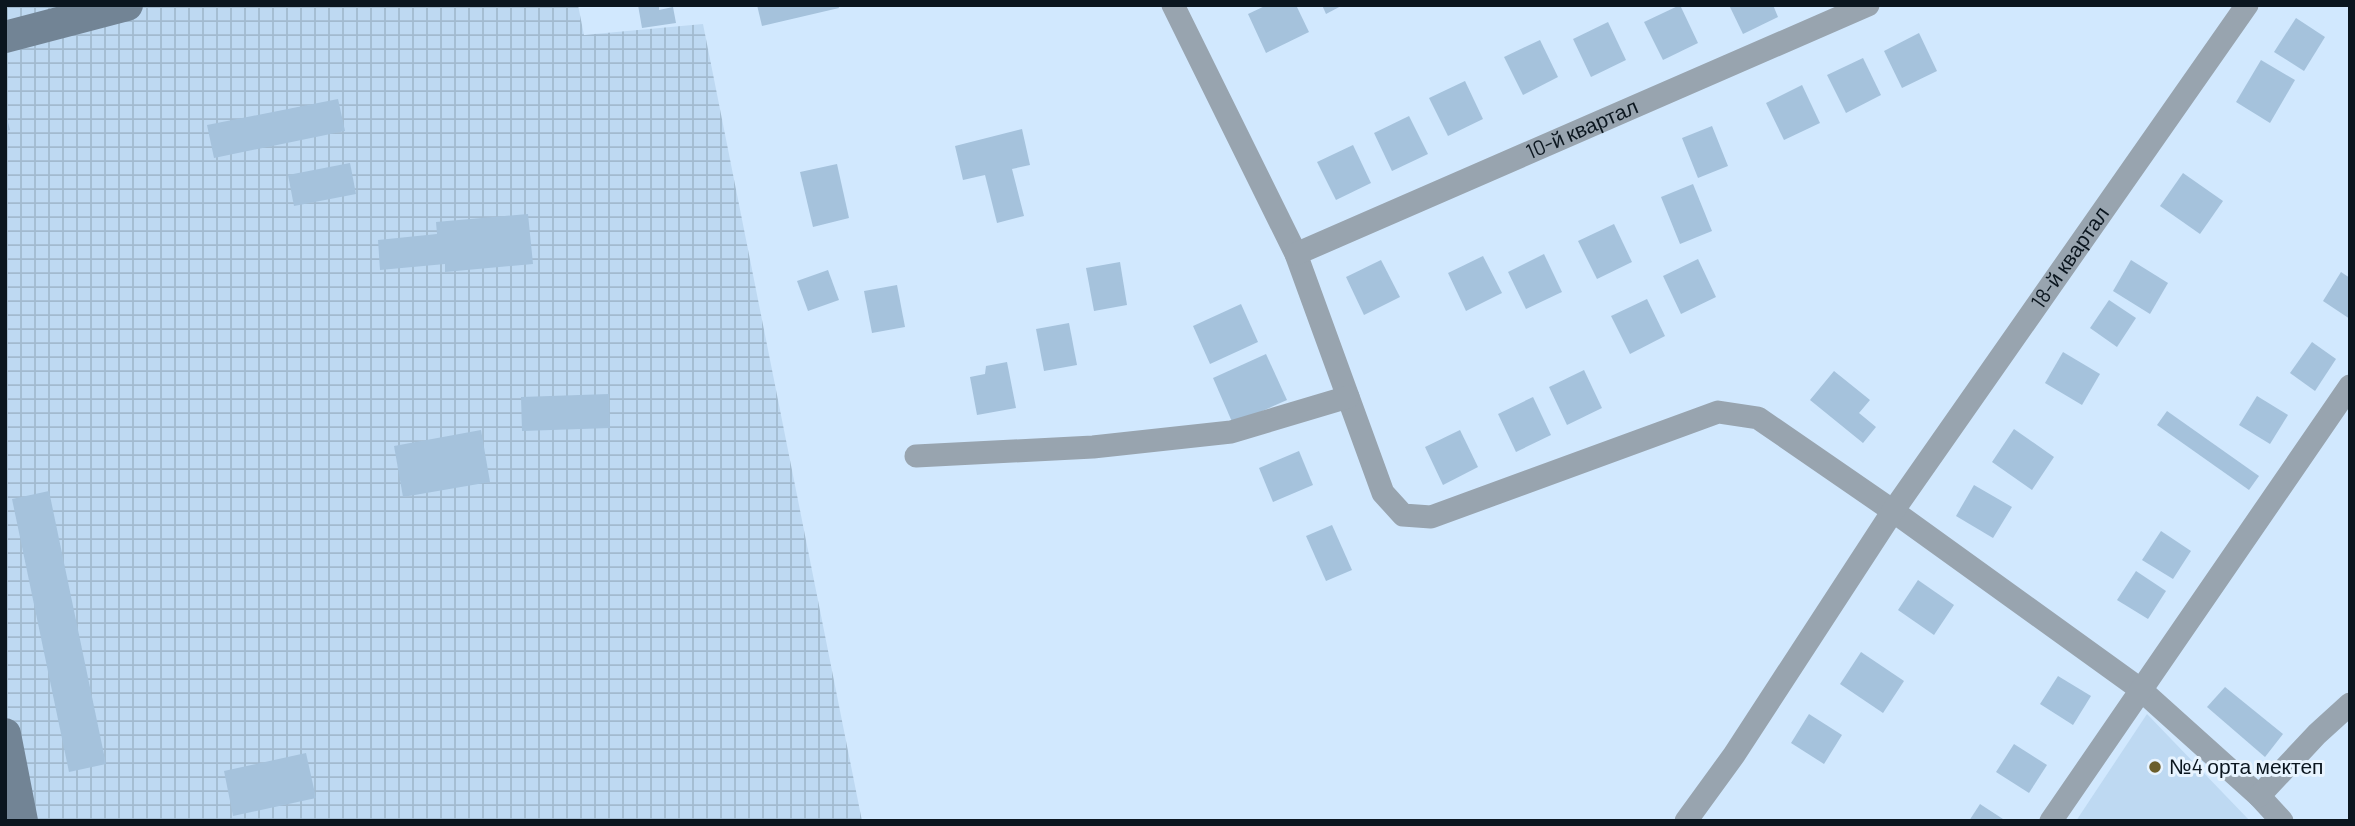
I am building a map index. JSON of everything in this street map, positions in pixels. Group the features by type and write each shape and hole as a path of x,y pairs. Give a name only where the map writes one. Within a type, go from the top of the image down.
{"street":[{"path":"5,37 127,5"},
{"name":"10-й квартал","path":"1296,254 1868,5"},
{"name":"18-й квартал","path":"1686,821 1734,755 1893,511 2247,5"},
{"path":"1174,6 1296,254 1383,493 1403,516 1431,517 1718,412 1758,418 1893,511 2140,689 2283,821"},
{"path":"2051,821 2350,386"},
{"path":"916,456 1093,447 1231,432 1348,397"},
{"path":"2259,796 2317,734 2350,704"},
{"path":"5,734 22,821"}],"shaded area":[{"path":"5,5 578,5 584,35 703,24 862,821 5,821"},
{"name":"№4 орта мектеп","path":"2147,714 2250,821 2076,821"}],"building":[{"path":"638,5 659,5 659,10 673,7 676,23 642,28"},
{"path":"757,5 838,5 839,8 762,26"},
{"path":"1267,5 1296,5 1309,32 1266,53 1248,14"},
{"path":"1322,5 1343,5 1326,14"},
{"path":"1680,5 1698,43 1663,60 1644,22"},
{"path":"1729,5 1773,5 1778,17 1743,34"},
{"path":"2296,18 2325,37 2304,71 2274,52"},
{"path":"1608,22 1626,60 1591,77 1573,39"},
{"path":"1919,33 1937,71 1902,88 1884,51"},
{"path":"1540,40 1558,77 1523,95 1504,57"},
{"path":"1863,58 1881,95 1846,113 1827,75"},
{"path":"2261,60 2295,80 2270,123 2236,102"},
{"path":"1465,81 1483,119 1448,136 1429,98"},
{"path":"1802,85 1820,123 1784,140 1766,103"},
{"path":"338,99 345,131 214,158 207,125"},
{"path":"5,111 10,130 5,131"},
{"path":"1409,116 1428,154 1392,171 1374,133"},
{"path":"1712,126 1728,166 1698,178 1682,138"},
{"path":"1022,129 1030,165 1012,169 1024,216 997,223 985,175 963,180 955,146"},
{"path":"1353,145 1371,183 1336,200 1317,162"},
{"path":"350,163 356,194 294,206 288,175"},
{"path":"837,164 849,218 813,227 800,172"},
{"path":"2183,173 2223,201 2200,234 2160,206"},
{"path":"1693,184 1712,231 1680,244 1661,197"},
{"path":"528,214 533,264 445,272 445,264 380,270 378,240 437,234 436,222"},
{"path":"1614,224 1632,262 1597,279 1578,241"},
{"path":"1544,254 1562,292 1526,309 1508,272"},
{"path":"1483,256 1502,293 1466,311 1448,273"},
{"path":"1698,259 1716,297 1681,314 1663,276"},
{"path":"1381,260 1400,297 1364,315 1346,277"},
{"path":"2131,260 2168,283 2150,314 2113,291"},
{"path":"1120,262 1127,305 1094,311 1086,268"},
{"path":"828,270 839,300 808,311 797,281"},
{"path":"2341,272 2350,278 2350,319 2323,301"},
{"path":"897,285 905,327 872,333 864,291"},
{"path":"1647,299 1665,336 1630,354 1611,316"},
{"path":"2109,300 2136,318 2117,347 2090,328"},
{"path":"1241,304 1258,342 1210,364 1193,326"},
{"path":"1069,323 1077,365 1044,371 1036,329"},
{"path":"2312,342 2336,359 2315,391 2290,373"},
{"path":"2063,352 2100,374 2082,405 2045,383"},
{"path":"1266,354 1287,400 1233,424 1213,378"},
{"path":"1007,362 1016,408 977,415 970,377 985,374 986,366"},
{"path":"1584,370 1602,408 1567,425 1549,387"},
{"path":"1834,371 1870,400 1859,413 1876,427 1863,443 1810,400"},
{"path":"609,394 610,428 522,431 521,397"},
{"path":"2257,396 2288,415 2270,444 2239,425"},
{"path":"1533,397 1551,435 1516,452 1498,414"},
{"path":"2167,411 2259,476 2249,490 2157,425"},
{"path":"2014,429 2054,457 2032,490 1992,462"},
{"path":"481,430 490,482 403,497 394,446"},
{"path":"1460,430 1478,467 1443,485 1425,447"},
{"path":"1299,451 1313,485 1273,502 1259,468"},
{"path":"1974,485 2012,507 1993,538 1956,516"},
{"path":"49,491 106,764 69,772 12,499"},
{"path":"1332,525 1352,570 1326,581 1306,536"},
{"path":"2161,531 2191,551 2173,579 2142,560"},
{"path":"2136,571 2166,591 2148,619 2117,600"},
{"path":"1918,580 1954,605 1934,635 1898,610"},
{"path":"1861,652 1904,681 1883,713 1840,684"},
{"path":"2058,676 2091,696 2073,725 2040,704"},
{"path":"2225,687 2283,734 2265,757 2207,707"},
{"path":"1809,714 1842,735 1824,764 1791,743"},
{"path":"2014,744 2047,765 2029,793 1996,772"},
{"path":"306,753 316,798 233,816 224,771"},
{"path":"1980,804 2006,821 1969,821"}],"place":[{"name":"№4 орта мектеп","path":"2155,767"}]}
